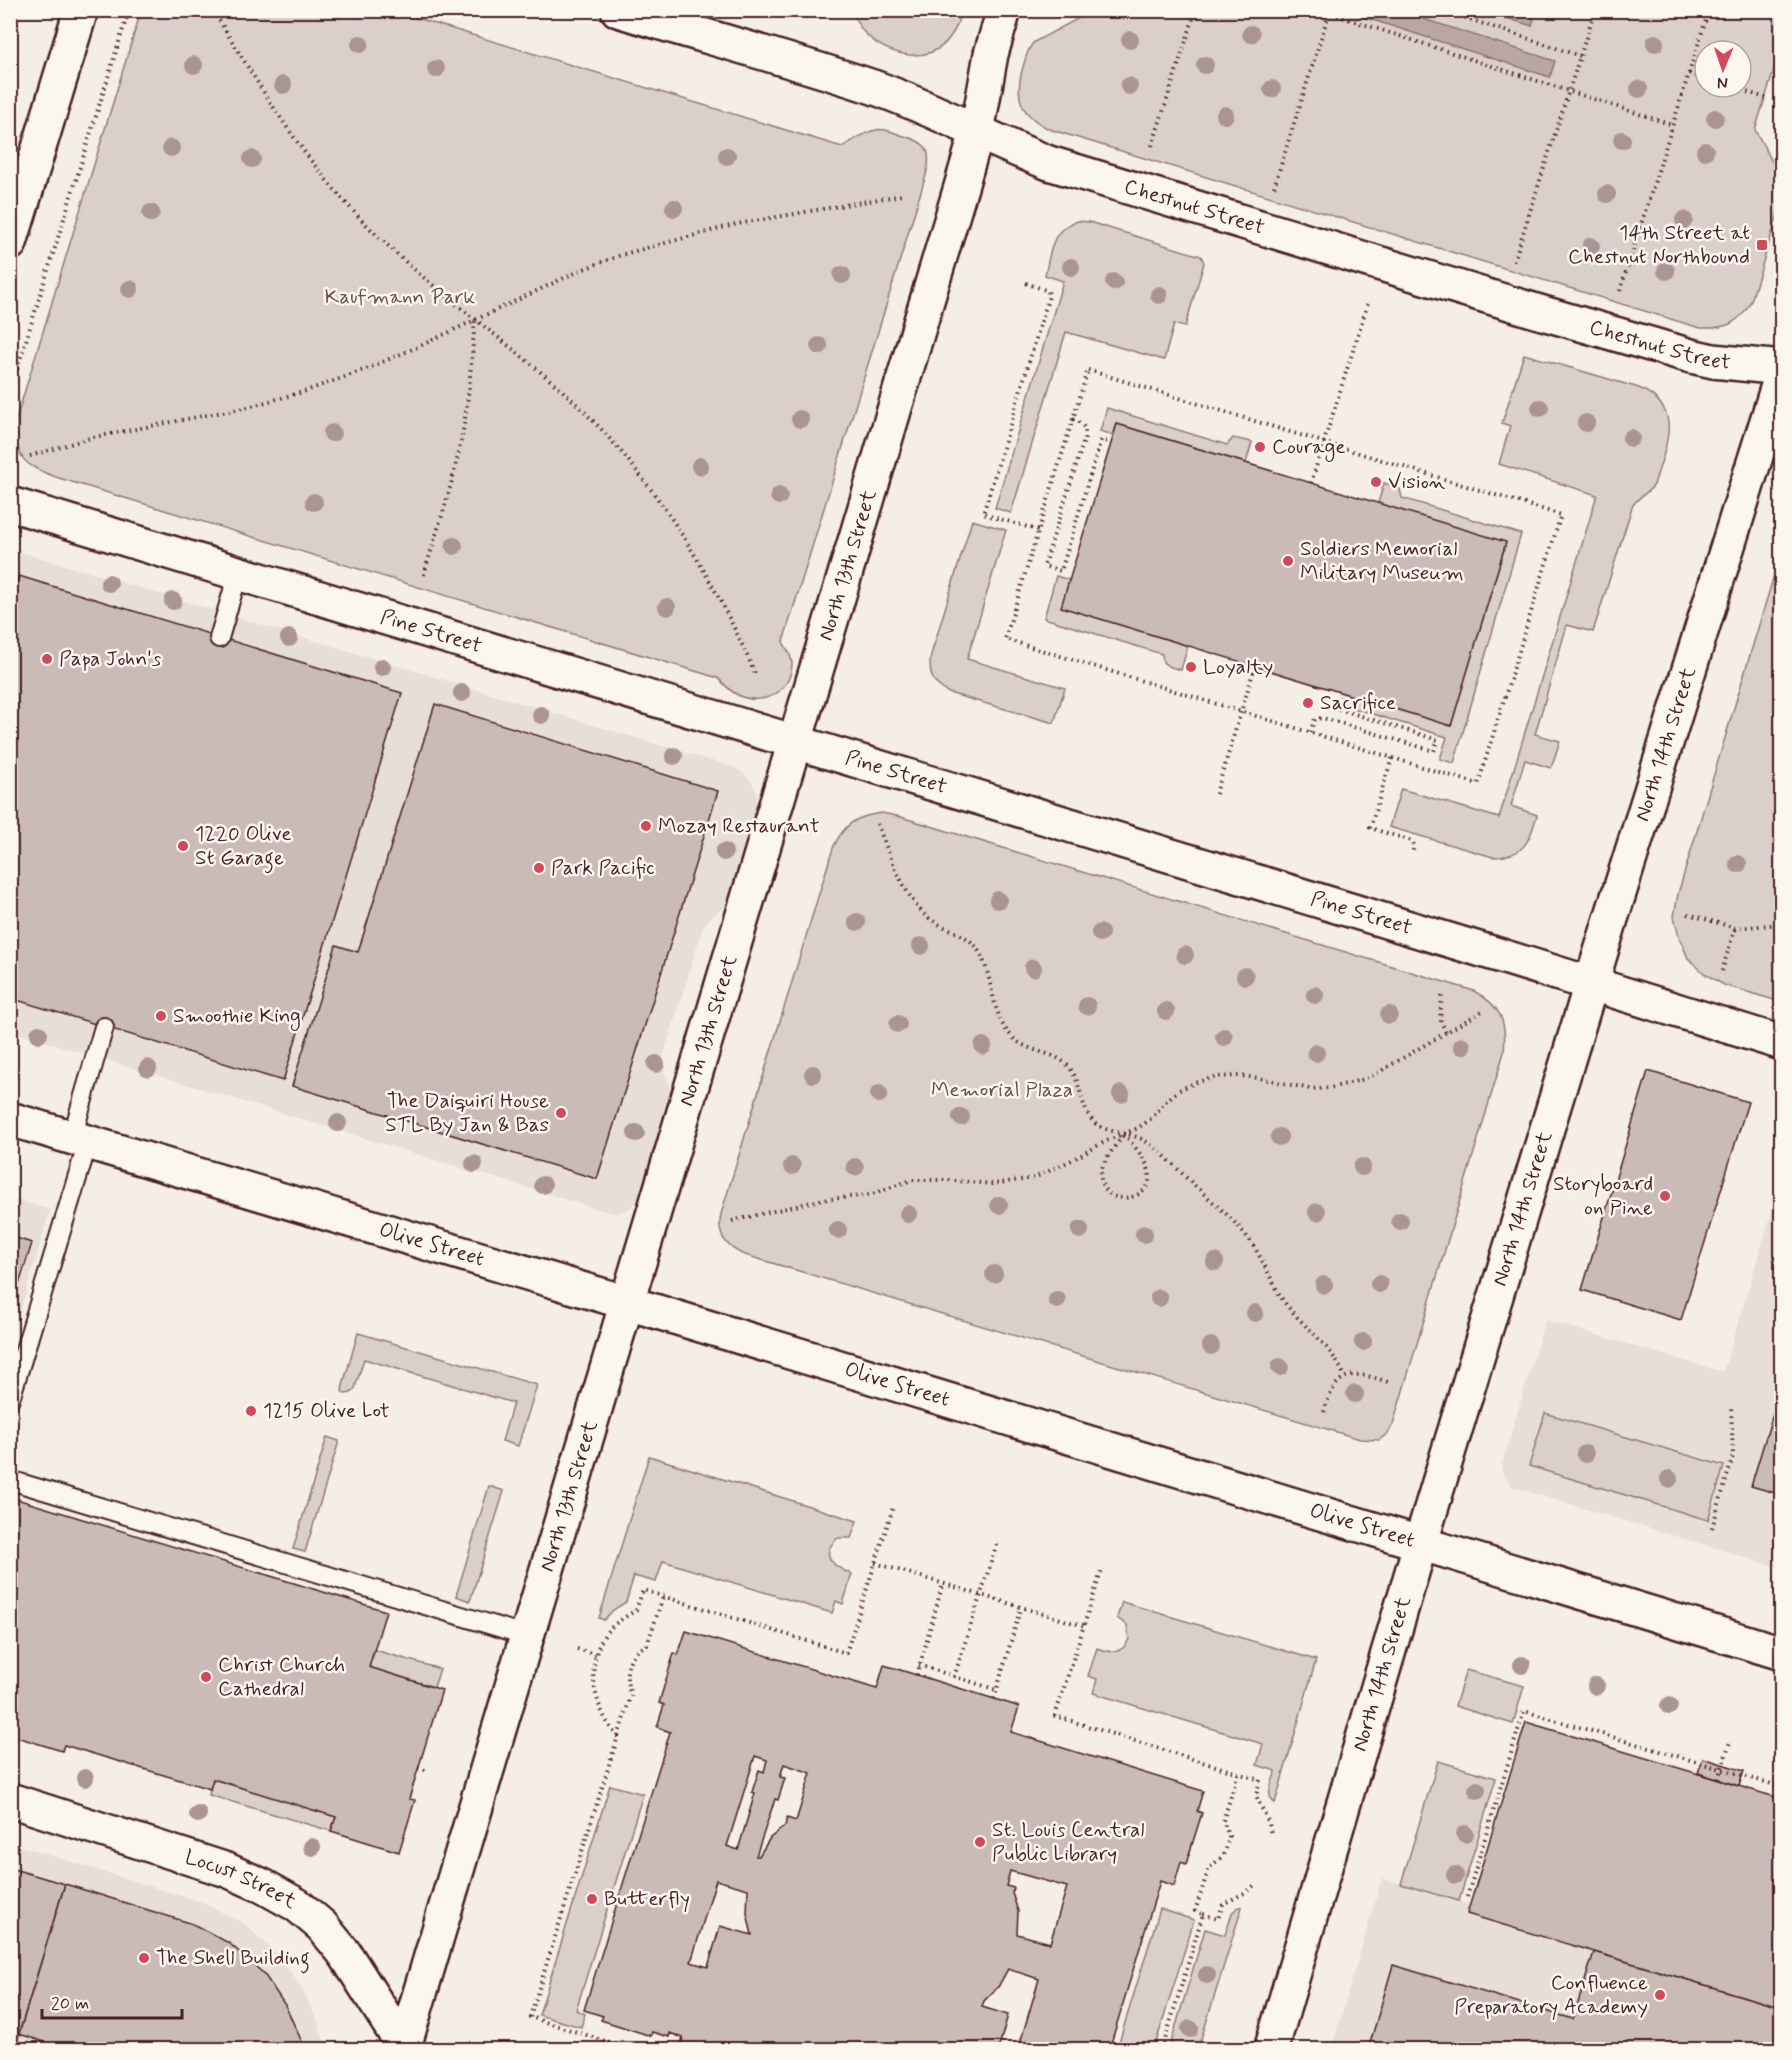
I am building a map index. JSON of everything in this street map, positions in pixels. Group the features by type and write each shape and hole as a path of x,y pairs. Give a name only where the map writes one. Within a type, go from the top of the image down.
{"street":[{"path":"10,243 81,10"},
{"name":"Chestnut Street","path":"618,10 873,87 1049,163 1547,315 1691,356 1713,361 1782,368"},
{"name":"North 13th Street","path":"404,2048 977,132 991,54 1004,10"},
{"name":"North 14th Street","path":"1271,2049 1420,1545 1590,985 1782,373"},
{"name":"Pine Street","path":"10,504 1496,954 1782,1043"},
{"name":"Olive Street","path":"10,1119 628,1303 1782,1653"},
{"name":"Locust Street","path":"10,1800 227,1870 297,1905 322,1926 345,1954 404,2048"}],"lane":[{"path":"219,638 238,574"},
{"path":"10,1399 80,1139 104,1027"},
{"path":"10,1480 528,1636"}],"path":[{"path":"10,392 129,10"},
{"path":"213,10 253,77 318,172 383,241 558,387 629,460 714,586 756,676"},
{"path":"1152,146 1196,10"},
{"path":"1320,10 1673,126"},
{"path":"1442,10 1580,56"},
{"path":"1513,264 1595,10"},
{"path":"1620,291 1709,10"},
{"path":"1273,191 1329,12"},
{"path":"1689,73 1693,74"},
{"path":"1753,95 1766,99"},
{"path":"30,456 90,438 248,407 303,392 364,370 581,270 624,254 736,224 902,195"},
{"path":"1026,283 1043,287 1048,291 1049,296 983,514 1038,531"},
{"path":"1311,483 1371,295"},
{"path":"424,575 450,491 461,444 468,399 475,320"},
{"path":"1088,370 1561,515 1478,784 1005,639 1038,531 1088,370"},
{"path":"1073,419 1082,424 1086,430 1085,437 1044,566 1061,571 1101,440 1111,443"},
{"path":"1216,794 1255,666"},
{"path":"1311,732 1315,719 1323,718 1434,751 1438,740 1339,709 1343,693"},
{"path":"1392,758 1370,828 1412,841 1414,845 1412,854"},
{"path":"877,824 906,887 919,909 930,919 961,934 975,946 984,963 998,1011 1006,1029 1017,1041 1061,1059 1071,1069 1087,1114 1097,1124 1109,1130 1140,1138 1156,1149 1240,1227 1266,1266 1284,1302 1326,1345 1344,1377"},
{"path":"1688,914 1735,928 1782,924"},
{"path":"1722,971 1735,928"},
{"path":"1442,996 1440,1019 1447,1032"},
{"path":"732,1221 820,1200 869,1195 912,1180 992,1184 1034,1178 1138,1128 1152,1118 1179,1090 1197,1082 1216,1077 1239,1076 1260,1078 1310,1089 1350,1084 1369,1078 1484,1010"},
{"path":"1124,1134 1144,1160 1150,1174 1145,1189 1139,1195 1120,1198 1112,1196 1105,1190 1101,1174 1103,1166 1124,1134"},
{"path":"1324,1412 1332,1390 1344,1377 1362,1375 1388,1382"},
{"path":"1712,1528 1733,1456 1731,1406"},
{"path":"618,1737 606,1719 593,1676 604,1635 612,1626 636,1610 643,1590 846,1653 893,1508"},
{"path":"954,1677 998,1541"},
{"path":"875,1563 1084,1626"},
{"path":"1101,1572 1055,1716 1260,1780 1256,1796 1269,1823 1271,1835"},
{"path":"917,1675 943,1583"},
{"path":"633,2049 530,2018 631,1695 626,1677 627,1667 631,1657 647,1645 663,1596"},
{"path":"994,1699 1022,1607"},
{"path":"577,1648 597,1655"},
{"path":"918,1665 997,1690"},
{"path":"1467,1897 1524,1711 1782,1787"},
{"path":"1718,1779 1730,1742"},
{"path":"418,1768 429,1771"},
{"path":"1238,1774 1223,1821 1229,1836 1227,1846 1224,1855 1209,1868 1195,1911 1218,1919 1223,1904 1256,1884"},
{"path":"1162,2049 1203,1914"}],"shaded area":[{"path":"1536,10 1532,26 1484,11"},
{"path":"1345,11 1399,11 1555,61 1550,77"},
{"path":"10,551 18,551 732,767 741,771 752,782 757,794 756,807 729,897 725,906 703,927 662,1060 670,1088 670,1098 641,1192 635,1203 627,1210 616,1213 604,1211 11,1031"},
{"path":"1781,1182 1781,1568 1513,1487 1502,1472 1502,1464 1545,1320 1723,1372"},
{"path":"11,1198 50,1210 11,1343"},
{"name":"The Shell Building","path":"10,1843 202,1902 245,1924 277,1954 299,1984 317,2019 326,2049 11,2049"},
{"path":"1382,1878 1781,1999 1781,2049 1331,2050"}],"green space":[{"name":"Kaufmann Park","path":"141,11 393,11 842,147 867,133 881,129 914,140 925,147 929,157 926,175 783,642 792,664 786,683 780,690 764,698 746,698 733,692 718,678 59,478 38,470 24,459 16,444 16,420"},
{"path":"852,11 959,11 959,14 954,31 941,46 931,52 907,55 894,52 872,40 861,29"},
{"path":"1083,11 1781,11 1781,48 1755,130 1781,178 1781,204 1751,301 1746,309 1731,324 1700,328 1049,129 1031,117 1022,104 1020,96 1020,78 1028,51 1034,42 1081,17"},
{"path":"1078,221 1089,222 1201,256 1204,263 1185,327 1174,324 1164,360 1066,332 1011,513 995,508 1063,281 1045,275 1049,257 1057,235 1069,224"},
{"path":"1524,354 1639,388 1654,397 1663,407 1668,430 1663,457 1654,485 1632,507 1593,632 1567,625 1535,734 1560,741 1551,768 1525,760 1511,806 1537,815 1531,833 1524,846 1518,851 1493,857 1389,827 1401,789 1499,818 1597,495 1499,464 1510,426 1502,423"},
{"path":"1107,408 1227,445 1233,438 1252,442 1246,463 1117,424 1113,435 1100,431"},
{"path":"1384,483 1400,489 1402,498 1521,534 1454,763 1440,759 1447,737 1347,706 1350,695 1451,725 1506,543 1378,503"},
{"path":"972,520 1006,530 967,659 1065,688 1054,723 949,693 932,678 931,655"},
{"path":"1781,552 1781,1002 1724,985 1705,974 1688,958 1679,937 1674,916 1678,894"},
{"path":"1056,576 1069,580 1062,607 1188,646 1181,670 1163,662 1162,654 1044,618"},
{"name":"Memorial Plaza","path":"882,813 1474,991 1496,1009 1503,1023 1504,1052 1393,1424 1388,1433 1379,1440 1360,1439 742,1254 726,1243 721,1233 721,1214 833,848 846,827 865,816"},
{"path":"358,1333 537,1385 518,1446 502,1441 513,1403 364,1359 355,1388 351,1393 345,1394 342,1391 343,1385"},
{"path":"1545,1413 1724,1466 1708,1520 1529,1466"},
{"path":"327,1437 339,1441 305,1552 293,1549"},
{"path":"649,1456 857,1521 851,1538 838,1538 829,1550 831,1560 852,1574 843,1604 836,1601 832,1613 663,1561 656,1582 634,1576 626,1602 613,1610 604,1620 599,1618"},
{"path":"489,1486 504,1491 470,1601 456,1596"},
{"path":"1122,1602 1316,1660 1275,1803 1270,1792 1276,1771 1257,1765 1263,1744 1093,1693 1097,1679 1088,1676 1097,1648 1116,1651 1123,1648 1129,1639 1127,1625 1117,1618"},
{"path":"375,1650 440,1669 434,1687 369,1667"},
{"path":"1466,1670 1524,1686 1513,1724 1455,1706"},
{"path":"1438,1761 1496,1778 1459,1901 1401,1884"},
{"path":"213,1779 336,1817 331,1831 209,1795"},
{"path":"610,1785 643,1794 576,2010 585,2014 581,2027 539,2015"},
{"path":"1238,1907 1242,1907 1198,2049 1169,2049 1205,1929 1225,1935 1232,1913"},
{"path":"1160,1909 1194,1920 1154,2049 1117,2049"}],"building":[{"name":"Soldiers Memorial Military Museum","path":"1117,424 1506,542 1451,726 1061,607"},
{"name":"1220 Olive St Garage","path":"19,576 402,693 283,1081 10,998 10,604"},
{"name":"Park Pacific","path":"435,704 718,791 597,1179 292,1086 336,945 358,952"},
{"name":"Storyboard on Pine","path":"1648,1071 1748,1102 1681,1320 1582,1290"},
{"path":"10,1236 32,1243 10,1313"},
{"path":"1782,1321 1782,1349 1774,1347"},
{"path":"1782,1384 1782,1495 1751,1486"},
{"name":"Christ Church Cathedral","path":"10,1497 386,1611 369,1667 442,1690 409,1799 415,1800 399,1852 331,1831 336,1817 213,1779 210,1789 64,1745 62,1751 10,1735"},
{"name":"St. Louis Central Public Library","path":"686,1631 877,1689 884,1665 1019,1707 1011,1732 1203,1791 1197,1811 1202,1813 1186,1864 1181,1862 1174,1886 1160,1881 1109,2050 1018,2050 1039,1979 1008,1969 998,1987 984,2001 982,2007 1008,2015 998,2050 679,2050 683,2038 670,2033 669,2037 652,2032 651,2036 601,2020 603,2016 584,2010 670,1732 657,1727 664,1705 659,1703 674,1653 678,1655","holes":["755,1756 767,1760 764,1772 759,1770 752,1792 755,1793 738,1850 727,1846","784,1764 811,1773 796,1821 787,1818 785,1826 770,1838 759,1856 756,1856 775,1799 778,1800 785,1778 780,1777","1010,1871 1067,1887 1050,1943 1017,1934 1018,1911 1012,1893 1014,1888 1006,1886","716,1880 748,1889 747,1913 752,1935 720,1926 708,1967 691,1962"]},
{"path":"1526,1722 1782,1799 1782,2008 1467,1914"},
{"path":"1703,1758 1744,1771 1739,1786 1698,1773"},
{"path":"10,1868 65,1884 14,2050 10,2050"},
{"name":"The Shell Building","path":"65,1884 193,1924 229,1943 264,1974 285,2005 304,2050 70,2050 19,2034"},
{"name":"Confluence Preparatory Academy","path":"1594,1952 1782,2008 1782,2050 1368,2050 1393,1965 1573,2019"}],"place":[{"name":"14th Street at Chestnut Northbound","path":"1762,245"},
{"name":"Courage","path":"1260,447"},
{"name":"Vision","path":"1376,482"},
{"name":"Soldiers Memorial Military Museum","path":"1288,561"},
{"name":"Papa John's","path":"47,659"},
{"name":"Loyalty","path":"1191,667"},
{"name":"Sacrifice","path":"1308,703"},
{"name":"Mozay Restaurant","path":"646,826"},
{"name":"1220 Olive St Garage","path":"183,846"},
{"name":"Park Pacific","path":"539,868"},
{"name":"Smoothie King","path":"161,1016"},
{"name":"The Daiquiri House STL By Jan & Bas","path":"561,1113"},
{"name":"Storyboard on Pine","path":"1665,1196"},
{"name":"1215 Olive Lot","path":"251,1411"},
{"name":"Christ Church Cathedral","path":"206,1677"},
{"name":"St. Louis Central Public Library","path":"980,1842"},
{"name":"Butterfly","path":"592,1899"},
{"name":"The Shell Building","path":"144,1958"},
{"name":"Confluence Preparatory Academy","path":"1660,1995"}]}
